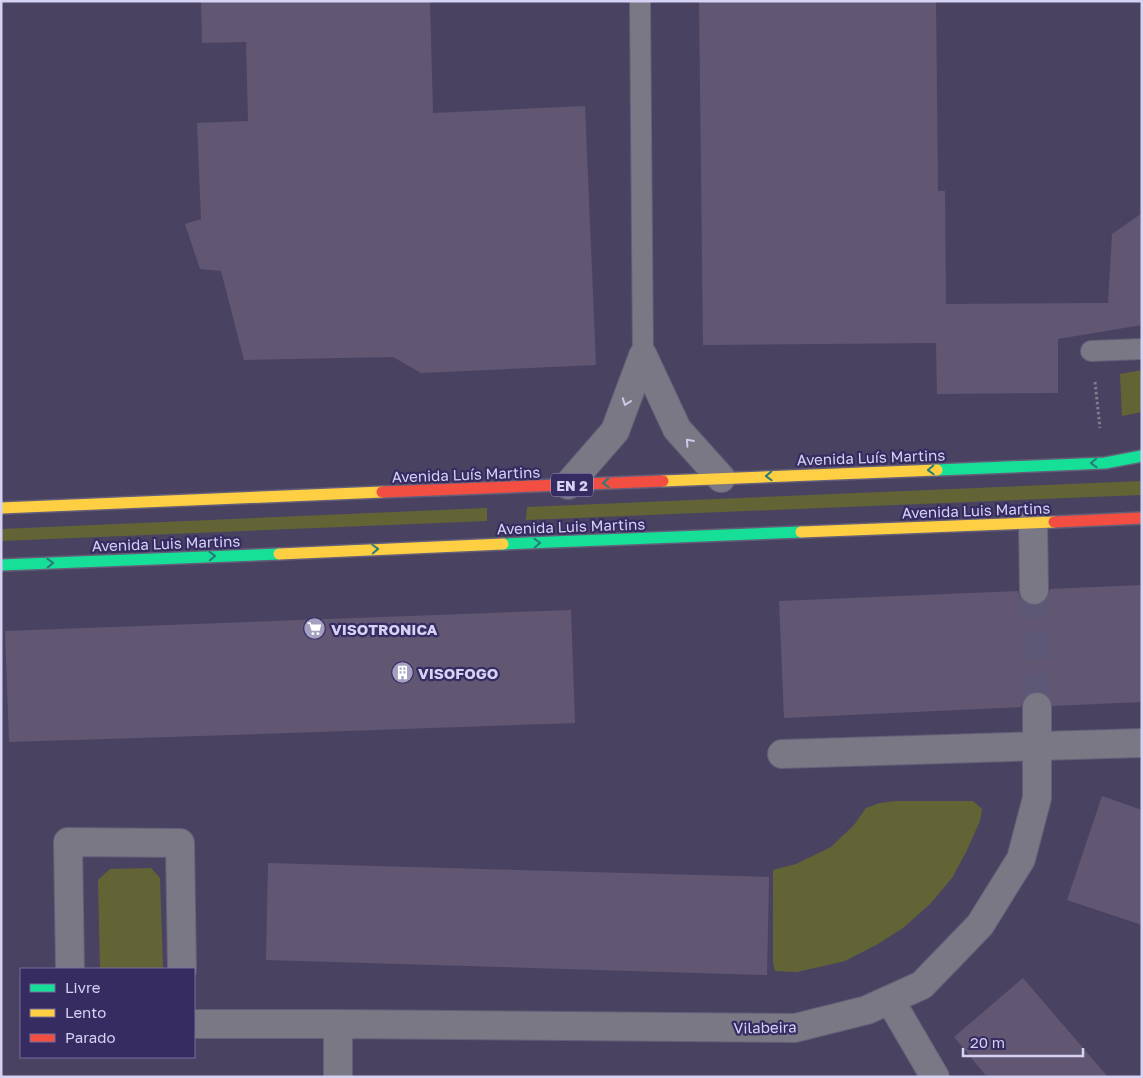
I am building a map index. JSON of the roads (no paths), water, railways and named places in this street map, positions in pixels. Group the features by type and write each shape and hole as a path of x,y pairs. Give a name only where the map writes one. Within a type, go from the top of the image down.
{"main road":[{"name":"Avenida Luís Martins","path":"1,508 1105,463 1142,456"},
{"name":"Avenida Luis Martins","path":"1,565 1142,518"}],"street":[{"path":"643,356 677,429 722,478"},
{"path":"568,485 616,431 643,356"},
{"path":"1033,522 1034,590"},
{"name":"Vilabeira","path":"195,1024 796,1028 867,1010 922,985 980,925 1021,859 1037,798 1037,707"},
{"path":"782,754 1142,743"},
{"path":"70,968 68,842 180,843 182,968"},
{"path":"890,1000 934,1077"},
{"path":"338,1024 338,1077"}],"lane":[{"path":"640,1 643,356"},
{"path":"1091,351 1142,349"}],"tunnel":[{"path":"1034,590 1037,707"}],"place":[{"name":"VISOTRONICA","path":"315,629"},
{"name":"VISOFOGO","path":"402,673"}]}
